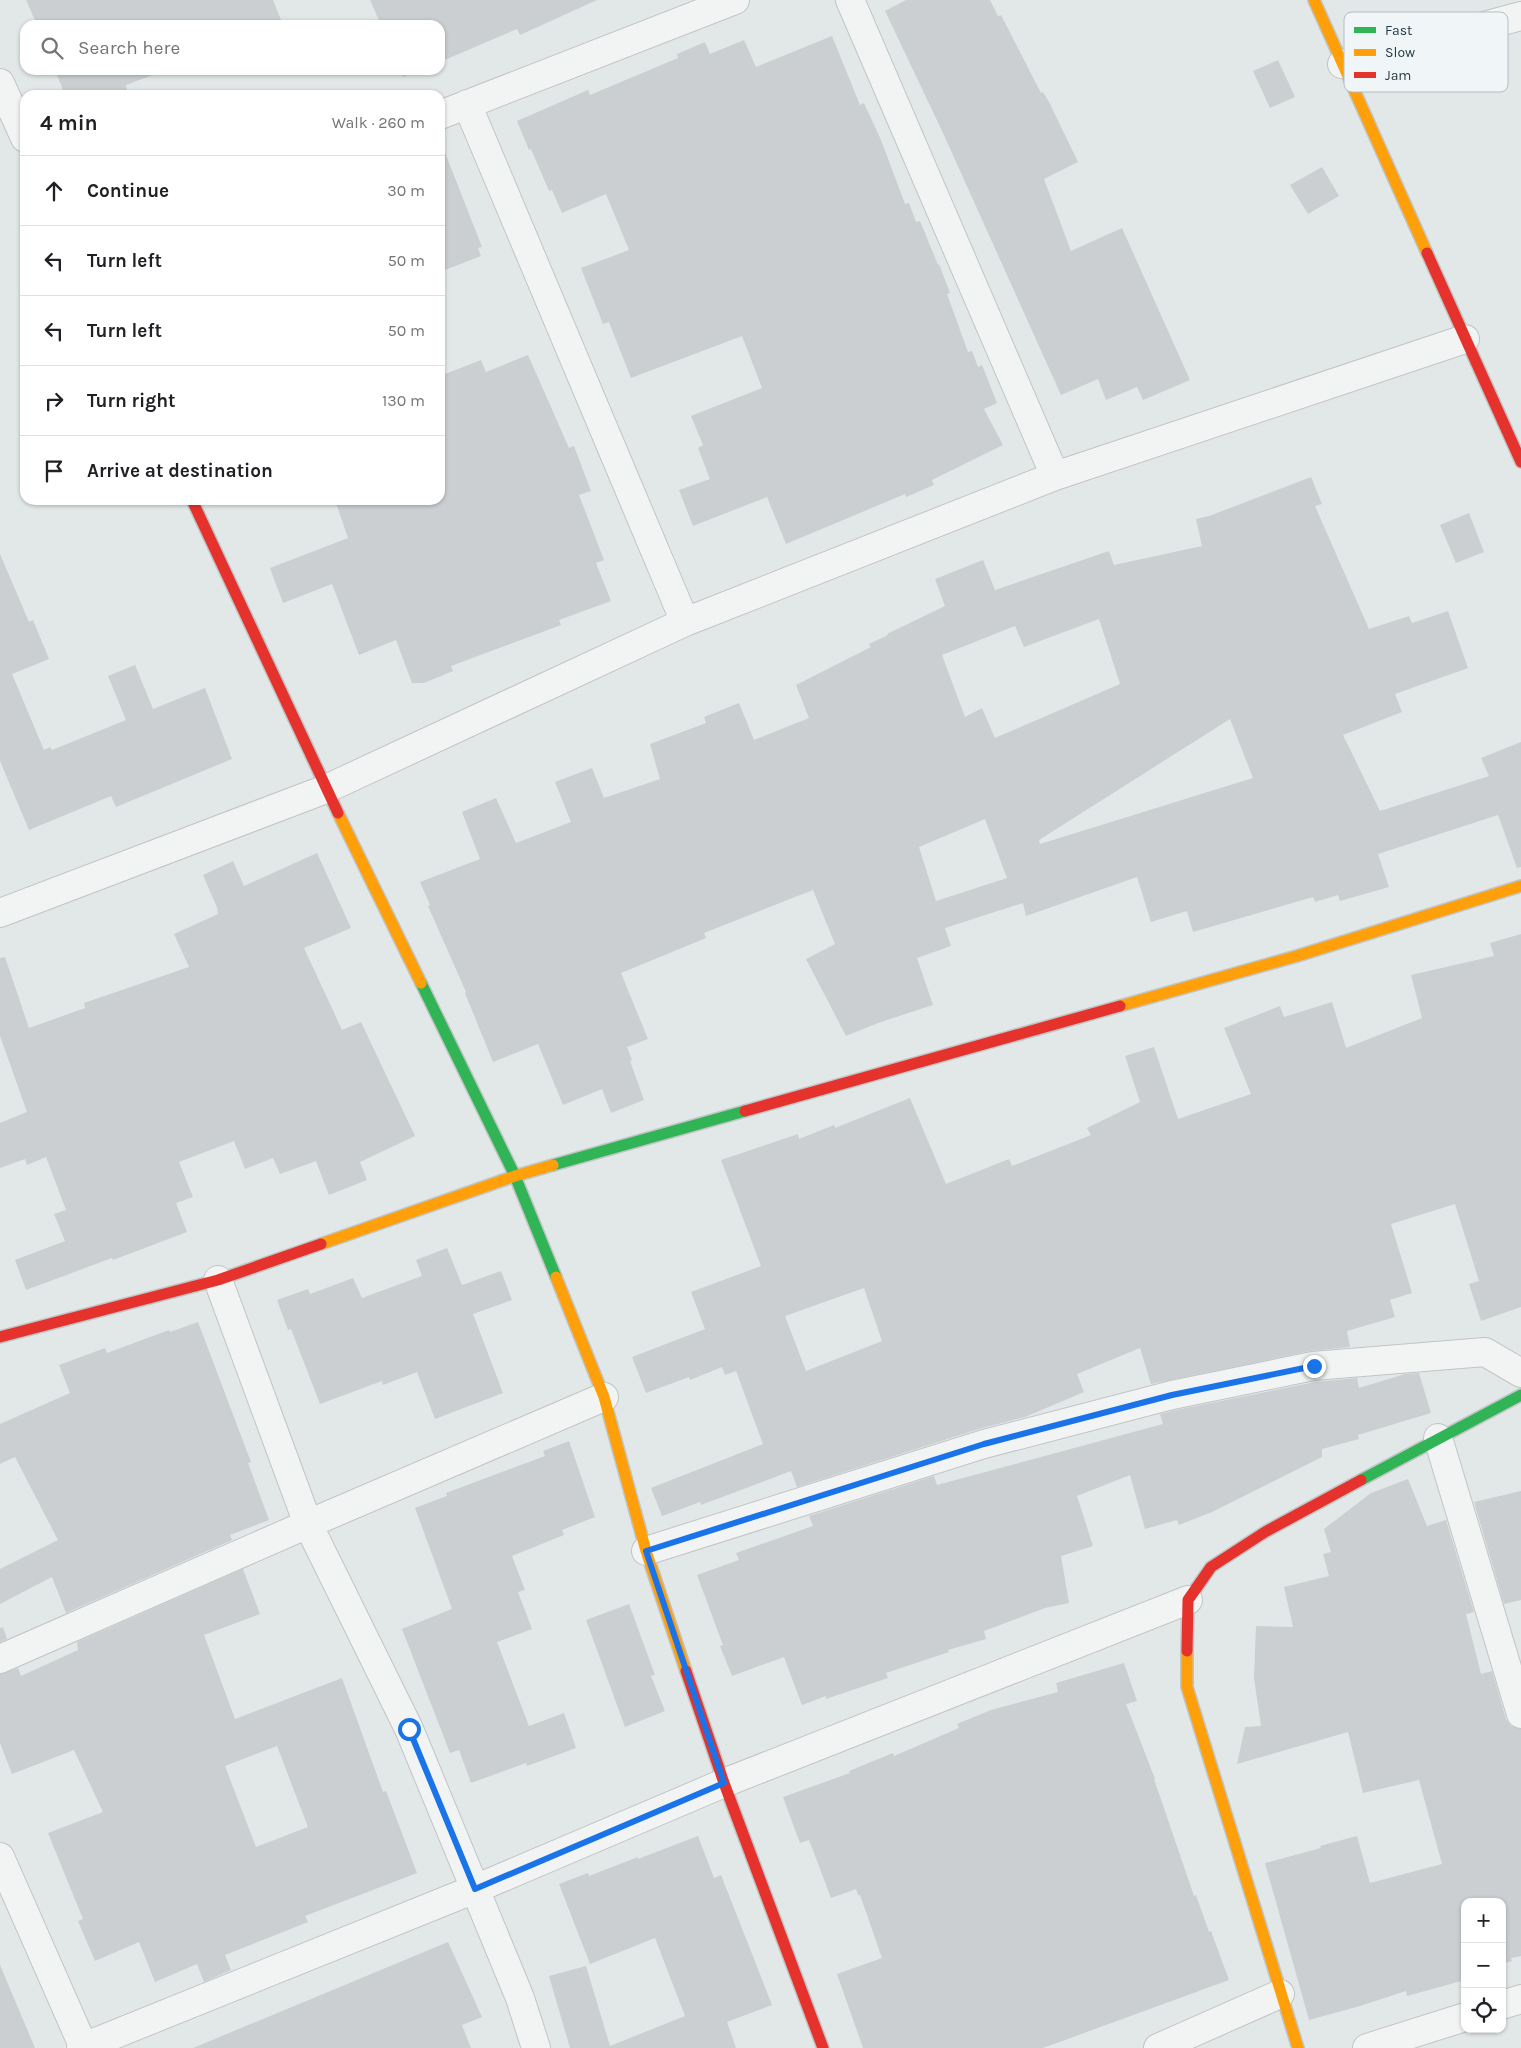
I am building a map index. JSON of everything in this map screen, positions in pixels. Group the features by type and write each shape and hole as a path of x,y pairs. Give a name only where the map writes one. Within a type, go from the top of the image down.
{"street":[{"path":"445,113 735,0"},
{"path":"850,0 1055,476"},
{"path":"1314,0 1344,68"},
{"path":"1508,19 1521,16"},
{"path":"0,83 20,127"},
{"path":"1355,92 1465,338 1515,431 1521,462"},
{"path":"467,104 685,622"},
{"path":"0,912 326,789 685,622 1055,476 1465,338"},
{"path":"194,505 326,789 515,1176 604,1398 646,1551 724,1783 823,2048"},
{"path":"0,1337 218,1280 515,1176 1288,959 1521,886"},
{"path":"218,1280 308,1524 409,1729 520,1998 536,2048"},
{"path":"646,1551 984,1444 1172,1395 1314,1366 1485,1352 1521,1373"},
{"path":"0,1857 83,2048 475,1889 724,1783 1188,1600 1211,1567 1265,1532 1438,1438 1521,1396"},
{"path":"0,1659 308,1524 604,1398"},
{"path":"1438,1438 1521,1714"},
{"path":"1188,1600 1187,1687 1298,2048"},
{"path":"1158,2048 1280,1994"},
{"path":"1506,2004 1521,1999"},
{"path":"1367,2048 1461,2018"}],"building":[{"path":"26,0 273,0 281,20 35,20"},
{"path":"370,0 597,0 520,35 517,29 445,60 445,20 379,20"},
{"path":"906,0 990,0 998,16 1001,15 1041,93 1043,92 1049,102 1078,162 1044,179 1071,251 1122,228 1190,380 1143,400 1137,387 1106,400 1098,379 1061,395 943,133 885,11"},
{"path":"832,36 860,105 864,103 881,140 905,204 909,203 916,222 920,221 939,264 950,293 947,294 968,352 972,351 978,367 982,365 997,403 984,409 1003,445 932,480 934,485 906,497 905,494 786,544 767,497 693,526 679,490 710,479 698,448 703,445 691,416 762,388 742,336 631,378 609,322 603,324 581,268 629,250 606,194 562,213 552,190 549,191 517,121 588,90 590,95 678,58 677,54 705,42 710,54 744,40 756,67"},
{"path":"1278,60 1295,97 1270,108 1253,71"},
{"path":"57,75 153,75 126,85 127,90 63,90"},
{"path":"445,153 482,247 478,248 481,256 445,270"},
{"path":"1322,167 1339,196 1308,214 1290,185"},
{"path":"528,355 569,448 574,446 591,491 579,495 604,560 596,563 611,601 559,620 561,625 451,666 453,671 424,683 412,683 396,640 359,655 332,584 283,603 270,568 348,538 337,505 445,505 445,374 481,360 486,372"},
{"path":"1311,477 1322,504 1315,506 1369,629 1409,616 1412,623 1448,611 1468,668 1395,694 1402,712 1343,735 1380,811 1489,776 1481,758 1521,742 1521,867 1517,868 1498,815 1378,854 1389,887 1340,901 1338,895 1315,902 1313,897 1193,932 1187,911 1151,922 1137,877 1026,916 1023,903 945,928 951,946 917,958 933,1005 878,1023 846,1036 806,959 835,944 813,890 704,933 706,938 621,973 648,1039 627,1047 644,1100 611,1113 602,1089 563,1105 538,1044 493,1062 466,992 428,906 430,905 420,882 480,859 462,812 496,798 516,843 571,822 555,782 592,768 604,798 660,779 650,744 706,723 704,717 739,703 754,740 809,718 796,685 871,647 869,644 887,634 945,606 935,579 983,560 995,590 1109,551 1114,565 1202,546 1196,519 1209,516","holes":["1099,619 1120,684 995,738 982,708 965,717 942,655 1015,626 1024,647","1230,719 1253,778 1040,844 1039,840","985,819 1007,878 936,901 919,847"]},
{"path":"1469,513 1484,552 1456,563 1440,525"},
{"path":"0,554 29,622 33,620 49,659 12,674 44,750 50,747 52,750 126,720 108,676 135,665 153,709 205,688 232,759 116,807 111,796 29,830 0,761"},
{"path":"317,853 351,928 304,948 342,1030 361,1022 415,1136 360,1162 367,1180 329,1195 316,1161 280,1174 273,1158 245,1169 234,1141 179,1162 193,1197 176,1203 187,1232 26,1290 15,1260 65,1241 54,1214 66,1210 46,1157 27,1165 25,1159 0,1168 0,1123 27,1112 0,1036 0,958 5,957 29,1028 85,1008 84,1003 189,967 174,934 218,914 203,875 233,861 244,886"},
{"path":"1521,934 1521,1307 1481,1321 1469,1284 1479,1281 1455,1204 1391,1224 1412,1293 1390,1300 1395,1317 1347,1331 1350,1347 1310,1351 1151,1384 1140,1348 1077,1374 1084,1392 1025,1417 979,1429 797,1487 791,1471 701,1505 700,1502 662,1516 651,1488 763,1444 736,1371 725,1375 722,1367 690,1380 689,1377 646,1393 632,1357 705,1329 691,1292 761,1266 721,1160 798,1134 799,1139 834,1125 835,1128 910,1098 946,1184 1009,1159 1012,1166 1091,1135 1087,1128 1140,1102 1125,1056 1154,1047 1178,1119 1251,1094 1224,1028 1280,1006 1284,1017 1332,1002 1346,1048 1422,1018 1411,975 1494,956 1490,943","holes":["864,1288 882,1341 806,1371 785,1316"]},
{"path":"447,1248 462,1285 501,1271 512,1300 473,1314 503,1393 435,1419 417,1372 383,1385 382,1381 320,1404 291,1329 288,1330 277,1300 308,1289 310,1294 353,1278 362,1298 422,1276 416,1260"},
{"path":"198,1322 251,1462 248,1463 269,1520 230,1535 232,1540 66,1613 52,1577 0,1604 0,1569 58,1540 15,1457 0,1464 0,1424 70,1393 59,1365 105,1348 107,1353 169,1330 170,1332"},
{"path":"1419,1373 1431,1413 1358,1435 1359,1439 1322,1449 1322,1457 1212,1512 1179,1525 1177,1520 1145,1529 1130,1475 1077,1496 1093,1546 1061,1556 1069,1603 1045,1608 984,1631 986,1639 948,1650 949,1652 886,1673 888,1678 802,1705 784,1657 732,1676 720,1646 723,1645 697,1575 739,1560 736,1553 813,1526 809,1516 934,1476 937,1485 1163,1424 1160,1414 1176,1410 1315,1382 1357,1378 1359,1388 1405,1374"},
{"path":"569,1441 595,1517 562,1530 564,1535 512,1556 525,1590 518,1592 532,1629 497,1642 529,1726 564,1713 576,1748 527,1766 526,1763 471,1783 459,1750 450,1753 402,1629 452,1609 415,1508 447,1496 446,1493 545,1456 543,1451"},
{"path":"1408,1479 1427,1526 1446,1520 1474,1612 1466,1614 1481,1674 1492,1671 1506,1719 1511,1726 1521,1729 1521,1956 1511,1958 1512,1961 1506,1963 1506,1898 1461,1898 1461,1981 1407,1996 1406,1991 1309,2020 1265,1863 1357,1836 1370,1883 1442,1864 1419,1780 1363,1793 1348,1732 1237,1764 1245,1727 1261,1726 1254,1678 1256,1626 1293,1627 1284,1587 1329,1576 1323,1554 1331,1552 1324,1529 1371,1493"},
{"path":"1521,1491 1521,1600 1504,1604 1474,1502"},
{"path":"243,1569 260,1614 204,1635 235,1719 342,1678 383,1792 386,1791 417,1873 305,1916 308,1922 225,1955 231,1970 204,1982 197,1964 155,1982 139,1942 95,1961 78,1921 83,1919 48,1833 103,1812 74,1750 12,1774 0,1743 0,1674 18,1668 21,1676 78,1650 77,1642","holes":["277,1746 308,1827 256,1847 225,1766"]},
{"path":"629,1604 655,1675 651,1676 665,1711 625,1727 586,1620"},
{"path":"3,1627 7,1639 0,1642 0,1628"},
{"path":"1124,1663 1137,1701 1126,1704 1155,1779 1194,1896 1196,1895 1229,1980 1043,2048 863,2048 837,1974 882,1958 860,1895 858,1895 856,1889 831,1898 809,1840 800,1843 783,1797 850,1773 849,1771 893,1753 894,1756 959,1728 957,1724 991,1710 1058,1692 1056,1683"},
{"path":"698,1836 714,1878 721,1875 772,2005 727,2022 736,2048 570,2048 549,1976 586,1966 610,2046 685,2016 655,1938 590,1964 559,1884 588,1873 589,1876"},
{"path":"448,1942 482,2017 462,2025 471,2048 193,2048"},
{"path":"0,1965 35,2048 0,2048"}],"traffic: fast":[{"path":"421,983 515,1176 556,1277"},
{"path":"553,1165 745,1111"},
{"path":"1361,1480 1521,1395"}],"traffic: slow":[{"path":"1314,0 1344,67"},
{"path":"1355,92 1427,253"},
{"path":"338,813 421,983"},
{"path":"1120,1006 1297,956 1521,886"},
{"path":"321,1244 515,1176 553,1165"},
{"path":"556,1277 604,1397 646,1551 686,1671"},
{"path":"1187,1651 1187,1687 1298,2048"}],"traffic: jam":[{"path":"1427,253 1521,462"},
{"path":"194,505 338,813"},
{"path":"745,1111 1120,1006"},
{"path":"0,1337 218,1280 321,1244"},
{"path":"1187,1651 1188,1600 1211,1567 1265,1532 1361,1480"},
{"path":"686,1671 724,1783 823,2048"}],"route":[{"path":"409,1729 475,1889 724,1783 646,1551 984,1444 1172,1395 1314,1366"}]}
